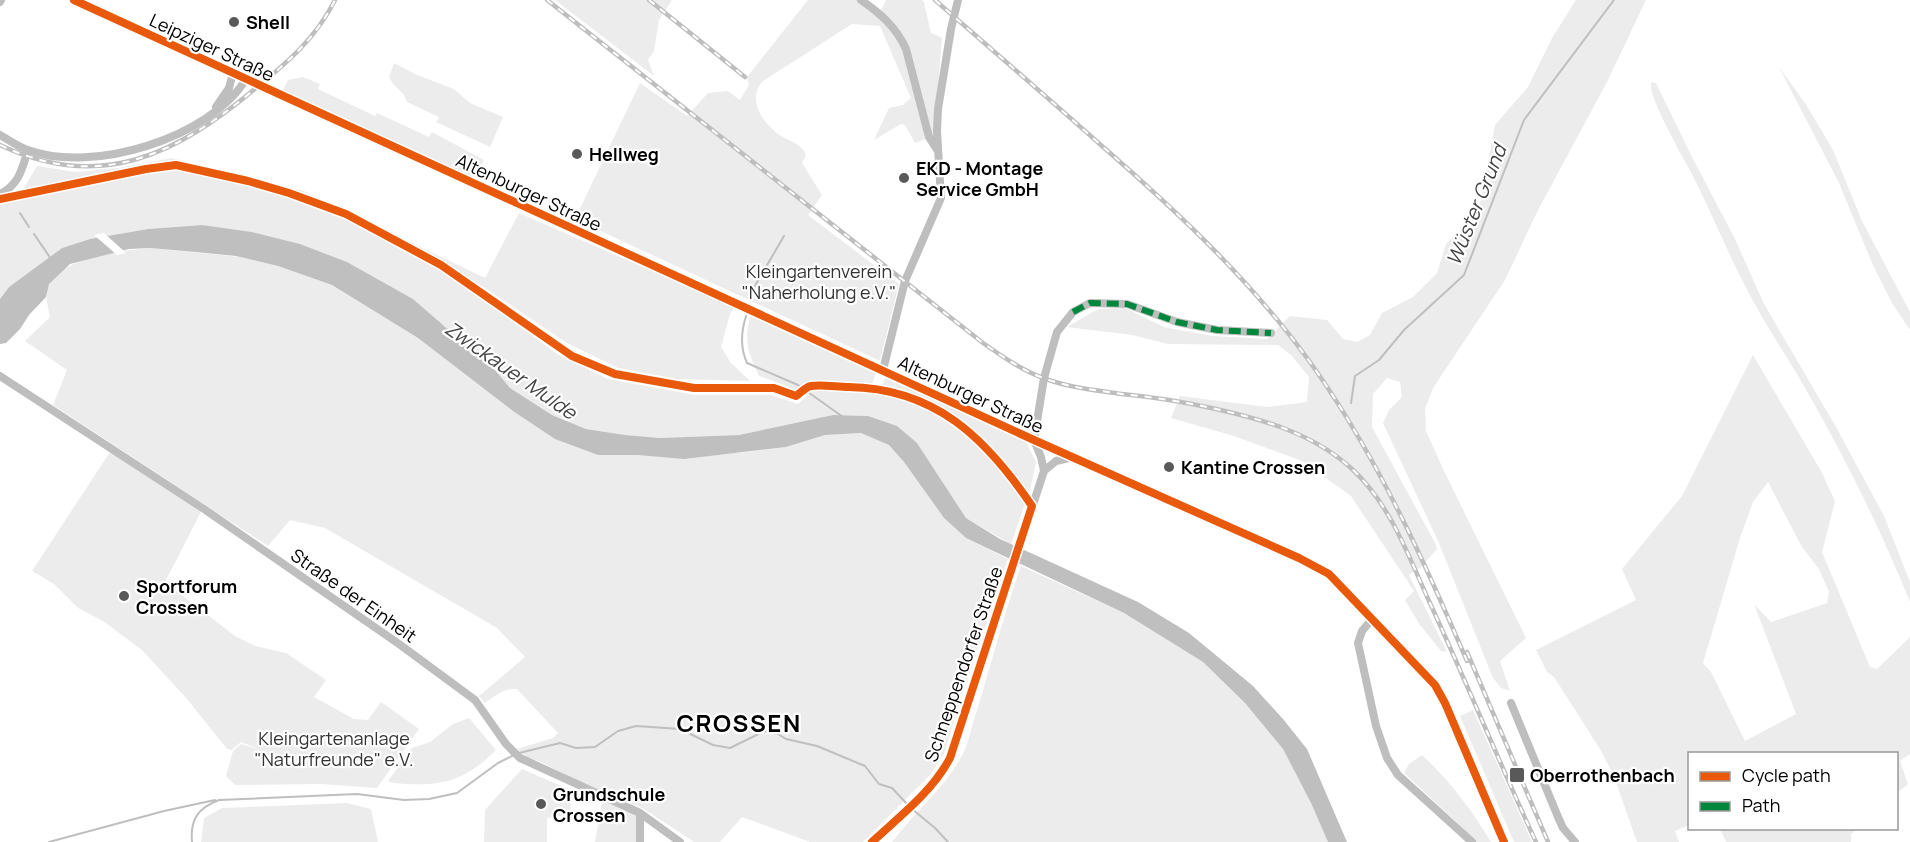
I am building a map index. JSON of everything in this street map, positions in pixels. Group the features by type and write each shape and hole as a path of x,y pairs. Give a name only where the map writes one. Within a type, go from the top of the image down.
{"street":[{"name":"Leipziger Straße","path":"74,0 304,107"},
{"path":"861,0 880,14 900,36 906,49 929,137 939,152"},
{"path":"883,370 905,281 941,198 938,109 958,0"},
{"path":"207,117 222,101 233,73"},
{"path":"0,135 28,150 77,158 107,156 140,149 173,136 227,104 237,94 246,79"},
{"name":"Altenburger Straße","path":"304,107 1034,440 1299,558 1329,574 1435,685 1445,703 1504,842"},
{"path":"0,194 17,182 28,150"},
{"name":"Altenburger Straße","path":"1034,440 1044,378 1057,332 1073,312 1090,303 1127,304 1177,322 1217,330 1271,333"},
{"name":"Straße der Einheit","path":"0,376 204,509 399,644 475,700 519,758 640,813 680,842"},
{"path":"1034,440 1044,471 1056,461 1075,457"},
{"name":"Schneppendorfer Straße","path":"872,842 928,790 940,776 950,758 1044,471"},
{"path":"1372,619 1362,632 1358,643 1376,726 1387,758 1398,775 1472,842"},
{"path":"1511,702 1563,828 1575,842"},
{"path":"640,813 640,842"}],"green space":[{"path":"555,0 672,0 659,20 654,51 648,60 654,76"},
{"name":"Kleingartenverein \"Naherholung e.V.\"","path":"808,0 861,0 880,13 886,0 922,0 931,33 942,38 934,136 915,143 905,125 901,124 874,140 889,108 903,105 911,98 880,26 852,24 763,81 756,95 761,116 771,128 801,147 806,155 802,163 822,195 808,215 899,284 880,361 575,219 640,83 687,116 708,93 728,91 740,100 749,85 747,77"},
{"path":"1576,0 1646,0 1607,82 1537,212 1505,280 1433,388 1425,409 1426,431 1526,638 1500,661 1510,691 1501,688 1493,678 1439,543 1383,423 1389,410 1402,397 1400,382 1387,378 1373,394 1372,427 1437,549 1421,567 1409,575 1447,652 1441,651 1420,625 1405,600 1414,591 1351,496 1302,461 1234,436 1171,418 1180,396 1267,407 1307,402 1309,377 1291,355 1278,345 1168,344 1132,335 1067,327 1098,309 1125,308 1164,327 1213,336 1267,339 1290,316 1327,320 1343,339 1357,342 1370,335 1382,313 1413,297 1437,273 1446,244 1478,214 1495,125 1528,87 1552,38"},
{"path":"394,63 417,75 454,89 470,103 503,117 490,147 436,122 439,117 407,102 389,77"},
{"path":"1779,67 1807,106 1833,150 1862,221 1910,312 1910,330 1892,303 1872,263 1839,183"},
{"path":"303,77 320,84 318,89 375,116 377,113 429,137 432,132 484,160 474,179 283,90 288,80"},
{"path":"1651,82 1656,83 1735,239 1764,304 1836,427 1884,516 1910,582 1910,602 1872,514 1843,457 1740,276 1693,176 1660,114 1651,89"},
{"path":"172,158 304,191 485,278 519,213 735,307 730,314 721,347 731,363 750,381 678,379 618,368 567,343 482,286 476,295 557,354 608,379 695,395 771,395 798,404 815,389 879,393 885,378 1026,442 1036,462 1031,486 1011,544 966,518 917,443 868,416 833,415 739,435 660,438 586,429 552,415 510,388 496,371 413,299 347,262 300,244 252,232 201,225 148,229 90,239 62,248 9,287 0,299 0,201 24,188 37,166 75,172 118,168"},
{"path":"150,248 240,257 278,266 332,285 418,338 510,409 598,455 739,453 786,447 825,435 861,433 889,444 944,518 966,538 1008,559 944,754 930,775 863,842 810,842 742,817 720,842 694,842 644,809 528,758 517,749 553,738 558,733 517,689 504,691 485,703 479,696 525,657 497,628 325,528 290,520 268,546 53,405 67,370 25,341 50,317 47,305 49,284 66,268 94,257"},
{"path":"750,316 876,373 872,384 808,382 794,391 787,386 759,376 748,347 747,333"},
{"path":"1753,355 1821,471 1835,501 1822,552 1870,667 1877,669 1910,637 1910,754 1900,761 1908,784 1898,792 1898,752 1688,752 1688,825 1675,831 1679,842 1637,842 1613,774 1600,749 1554,677 1547,672 1536,650 1636,600 1622,569 1682,496","holes":["1768,482 1802,547 1819,569 1829,592 1827,603 1771,622 1754,604 1796,714 1745,741 1711,672 1703,663 1740,538 1753,502"]},
{"name":"Sportforum Crossen","path":"112,449 202,510 165,582 235,636 255,646 286,653 326,680 314,697 354,719 368,720 381,702 419,729 377,788 322,784 235,785 226,776 233,751 241,744 261,750 241,742 232,750 227,749 187,699 142,650 103,621 78,608 54,584 32,571"},
{"path":"1021,566 1124,613 1203,662 1245,703 1283,749 1328,842 892,842 944,782 962,755 968,742"},
{"path":"1473,710 1532,842 1514,842 1460,716"},
{"path":"469,718 496,750 484,761 461,776 437,783 409,784 388,781 412,748 430,742 453,724"},
{"path":"1422,755 1460,796 1491,842 1474,842 1463,828 1404,773 1409,764"},
{"name":"Grundschule Crossen","path":"522,769 570,790 571,814 547,818 547,842 484,842 485,810"},
{"path":"603,796 640,813 640,842 595,842"},
{"path":"347,803 371,809 378,842 201,842 204,818 222,808"},
{"path":"1720,830 1856,830 1851,834 1851,842 1726,842"}],"shaded area":[{"path":"202,225 252,232 300,244 347,262 413,299 496,371 510,388 552,415 586,429 660,438 739,435 833,415 868,416 897,426 917,443 966,518 1000,539 1138,602 1189,633 1253,686 1307,749 1347,842 1328,842 1283,749 1245,703 1203,662 1124,613 966,538 944,518 889,445 861,433 825,435 786,447 684,459 638,455 598,455 555,439 513,411 418,338 332,285 278,266 236,256 150,248 129,249 70,264 49,284 46,297 29,315 20,329 6,343 0,344 0,299 9,287 62,248 90,239 148,229"}],"pier":[{"path":"104,233 126,253 117,255 94,235"}],"waterway":[{"name":"Wüster Grund","path":"1351,403 1355,376 1379,360 1404,330 1464,275 1524,120 1614,0"},
{"path":"20,213 29,227"},
{"path":"34,234 51,259"},
{"path":"749,296 784,236"},
{"path":"746,316 742,340 747,363 798,385 843,417"},
{"path":"519,753 560,743 576,748 595,747 618,731 636,726 680,729 713,745 730,748 765,731 778,734 786,739 817,746 865,766 879,784 892,788 908,805"},
{"path":"192,842 192,827 197,815 219,800 357,794 404,800 429,799 457,793 498,763 514,755"},
{"path":"49,842 164,811 215,800"},
{"path":"912,809 948,842"}],"railway":[{"path":"0,145 37,159 72,166 105,165 136,159 167,148 197,132 279,69 310,38 335,0"},
{"path":"547,0 983,343 1013,363 1038,376 1065,385 1193,404 1271,424 1322,446 1352,469 1377,498 1397,531 1536,842"},
{"path":"649,0 745,77"},
{"path":"935,0 1189,225 1243,281 1294,340 1340,406 1381,477 1400,513 1467,661"},
{"path":"1467,652 1548,842"}],"marked path":[{"path":"1073,312 1090,303 1127,304 1177,322 1217,330 1271,333"}],"cycle path":[{"path":"74,0 1034,440 1299,558 1329,574 1435,685 1445,703 1504,842"},
{"path":"0,199 176,165 248,181 346,214 441,265 572,356 615,374 694,388 774,388 796,396 815,385 879,390 907,396 955,421 996,459 1032,506 950,758 925,793 872,842"}],"place":[{"name":"Shell","path":"234,22"},
{"name":"Hellweg","path":"577,154"},
{"name":"EKD - Montage Service GmbH","path":"904,178"},
{"name":"Kantine Crossen","path":"1169,467"},
{"name":"Sportforum Crossen","path":"124,596"},
{"name":"Oberrothenbach","path":"1517,775"},
{"name":"Grundschule Crossen","path":"541,804"}],"district":[{"name":"CROSSEN","path":"739,722"}],"water label":[{"name":"Zwickauer Mulde","path":"511,370"}],"park label":[{"name":"Kleingartenanlage \"Naturfreunde\" e.V.","path":"334,748"}]}
